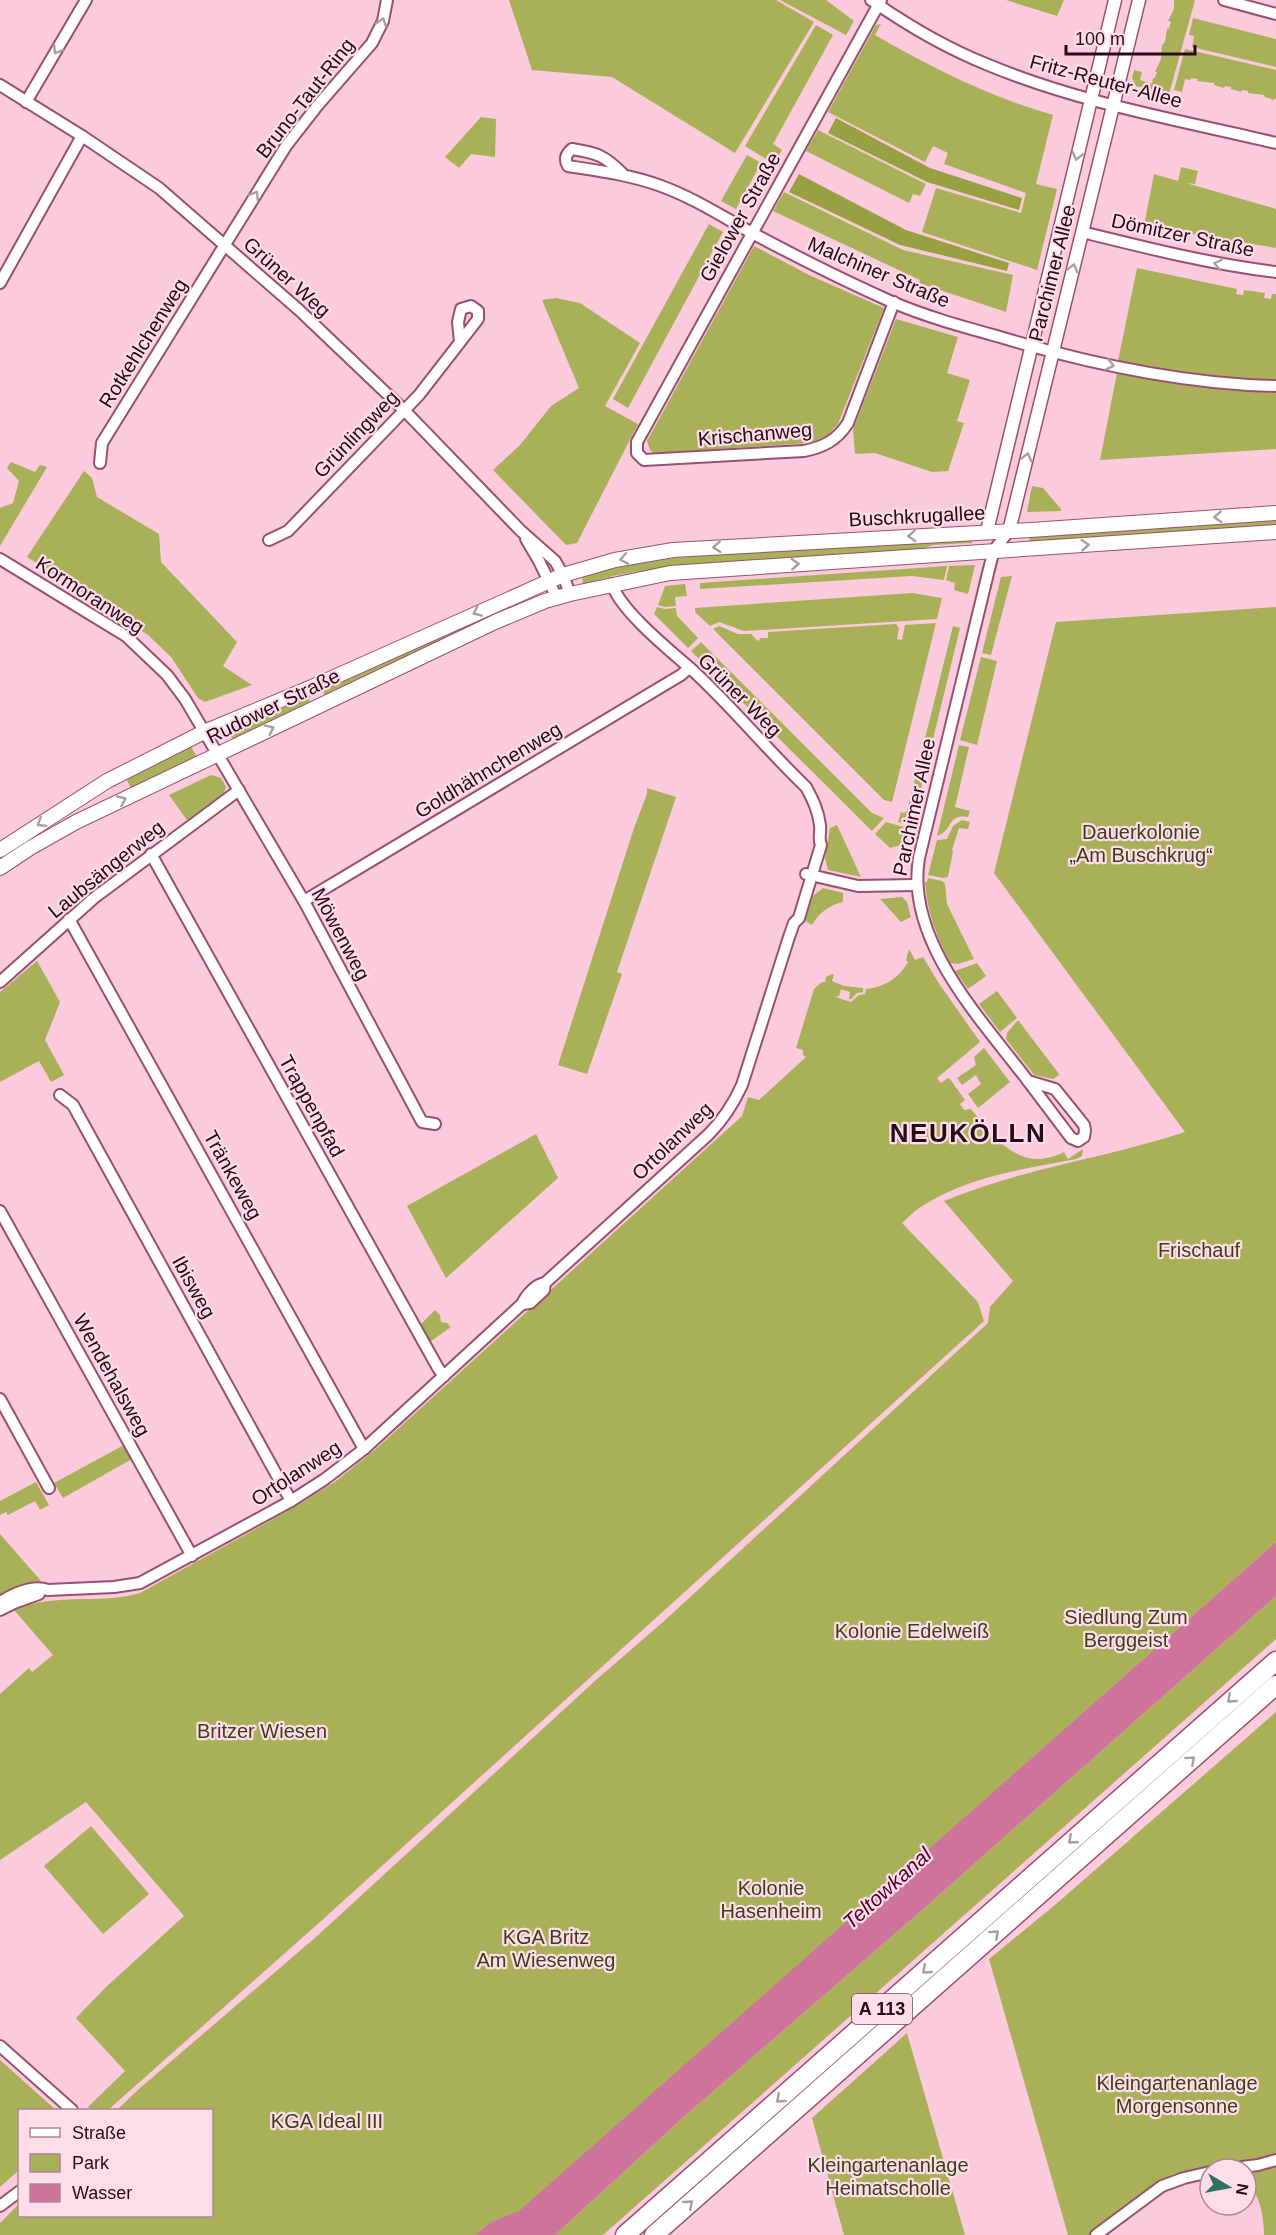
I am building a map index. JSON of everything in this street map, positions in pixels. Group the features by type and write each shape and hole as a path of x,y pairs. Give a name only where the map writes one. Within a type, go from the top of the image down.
{"highway":[{"name":"A 113","path":"625,2235 1276,1661"},
{"name":"A 113","path":"654,2235 1276,1686"}],"main road":[{"name":"Buschkrugallee","path":"563,574 615,560 673,550 1276,513"},
{"name":"Buschkrugallee","path":"563,596 670,573 1276,532"},
{"name":"Rudower Straße","path":"0,850 107,781 204,732 312,687 563,574"},
{"name":"Rudower Straße","path":"0,868 76,822 495,622 563,596"}],"street":[{"path":"26,102 86,0"},
{"name":"Bruno-Taut-Ring","path":"225,245 293,137 372,43 383,21 387,0"},
{"name":"Parchimer Allee","path":"987,531 1115,0"},
{"name":"Parchimer Allee","path":"1028,1081 1055,1089 1084,1125 1084,1137 1078,1141 1071,1138 955,985 941,962 923,919 916,885 924,836 994,550 1009,531 1139,0"},
{"path":"1224,0 1276,14"},
{"name":"Fritz-Reuter-Allee","path":"877,2 930,37 984,64 1037,83 1091,100 1276,142"},
{"name":"Gielower Straße","path":"637,453 637,442 877,2"},
{"name":"Grüner Weg","path":"0,85 159,188 299,310 404,410 521,531 555,561 563,574 563,596"},
{"path":"0,283 82,136"},
{"name":"Malchiner Straße","path":"623,174 609,160 598,154 572,149 566,157 568,166 623,174 694,200 819,268 894,302 956,325 1053,352 1180,379 1237,385 1276,386"},
{"name":"Dömitzer Straße","path":"1082,232 1161,252 1230,266 1276,272"},
{"name":"Rotkehlchenweg","path":"100,463 102,443 225,245"},
{"name":"Krischanweg","path":"637,453 644,460 804,451 821,447 842,432 848,423 894,302"},
{"name":"Grünlingweg","path":"269,540 288,531 404,410 460,342"},
{"name":"Grüner Weg","path":"521,531 549,580 563,596"},
{"path":"987,531 994,550"},
{"name":"Kormoranweg","path":"0,559 126,636 144,651 174,683 218,755"},
{"name":"Grüner Weg","path":"612,584 616,595 806,787 817,807 819,842"},
{"name":"Goldhähnchenweg","path":"304,901 690,668"},
{"name":"Möwenweg","path":"218,755 304,901 422,1122 435,1124"},
{"name":"Laubsängerweg","path":"0,982 69,919 151,854 239,790"},
{"name":"Ortolanweg","path":"0,1602 24,1591 41,1588 48,1590 134,1584 156,1576 291,1501 364,1449 522,1304 530,1303 544,1290 545,1283 721,1122 732,1106 742,1085 794,923 799,918 809,874 819,855 821,845 819,842"},
{"name":"Trappenpfad","path":"151,854 444,1376"},
{"path":"809,874 858,886 916,885"},
{"name":"Tränkeweg","path":"69,919 364,1449"},
{"name":"Ibisweg","path":"60,1095 73,1105 291,1501"},
{"name":"Wendehalsweg","path":"0,1211 192,1556"},
{"path":"0,1399 49,1488"},
{"name":"Ortolanweg","path":"0,1610 48,1590"},
{"path":"0,2046 71,2109"},
{"path":"1258,2165 1276,2160"},
{"path":"1096,2235 1162,2186 1198,2175"},
{"path":"0,2206 18,2192"}],"green space":[{"path":"509,0 776,0 814,22 735,153 612,77 532,70"},
{"path":"780,0 826,0 854,21 846,35"},
{"path":"1006,0 1064,0 1057,16"},
{"path":"1174,0 1195,0 1169,94 1136,86 1132,78 1134,70 1142,72 1140,80 1152,84 1161,59 1167,28 1169,29 1171,22 1168,21 1174,9"},
{"path":"1193,18 1276,39 1276,67 1192,47 1194,36 1189,35"},
{"path":"881,24 875,35 918,59 1007,100 1053,115 1036,184 1057,189 1037,270 922,232 936,188 1021,213 1026,193 944,164 948,153 933,146 925,162 828,112 876,25"},
{"path":"816,25 833,35 773,144 782,150 774,164 745,146"},
{"path":"1185,49 1276,70 1276,98 1274,100 1264,95 1242,90 1241,92 1231,87 1225,86 1224,88 1214,83 1191,78 1191,80 1185,79 1182,92 1174,90"},
{"path":"481,117 496,119 495,157 471,154 459,168 445,157"},
{"path":"836,118 930,168 1022,198 1019,210 927,182 828,133"},
{"path":"818,130 926,184 920,196 913,194 909,203 806,151"},
{"path":"747,155 761,163 736,209 721,201"},
{"path":"1181,167 1198,171 1195,184 1186,183 1276,209 1276,248 1144,226 1154,174 1178,181"},
{"path":"799,174 906,230 1009,263 1007,271 900,245 789,192"},
{"path":"784,192 903,250 1013,275 1006,312 919,283 920,280 773,211"},
{"path":"709,224 723,232 628,408 613,399"},
{"path":"754,246 809,275 884,308 838,424 827,436 810,443 654,453 650,450 647,441"},
{"path":"1137,268 1237,289 1236,294 1243,295 1244,290 1265,293 1264,298 1271,299 1272,294 1276,294 1276,381 1157,369 1118,361"},
{"path":"556,298 580,303 640,343 605,406 638,424 577,543 566,545 493,470 520,445 551,406 579,388 542,300"},
{"path":"896,319 958,337 947,373 970,380 957,421 964,423 948,471 932,472 875,453 855,454 853,430"},
{"path":"1117,373 1196,386 1276,393 1276,449 1100,460"},
{"path":"11,462 35,472 40,465 47,467 0,546 0,508 13,503 19,481 7,468"},
{"path":"84,471 92,478 97,497 159,534 161,562 237,642 223,666 252,685 205,702 198,698 171,657 148,635 27,557"},
{"path":"1032,486 1043,488 1061,511 1027,512"},
{"path":"1276,516 1276,526 1029,543 1030,537"},
{"path":"972,537 972,543 933,545 921,550 668,567 617,575 583,584 582,577 614,568 674,558"},
{"path":"975,565 968,594 954,590 955,583 946,580 949,566"},
{"path":"947,566 944,580 912,576 700,589 700,583"},
{"path":"1012,576 991,655 982,653 1001,577"},
{"path":"685,584 687,596 675,597 676,606 658,605 665,586"},
{"path":"912,593 942,598 937,619 744,631 719,622 710,626 695,612 695,608"},
{"path":"657,607 676,608 677,616 698,638 688,648 654,614"},
{"path":"1276,607 1276,1542 519,2212 489,2223 475,2235 0,2235 0,2223 18,2205 18,2217 213,2217 213,2109 118,2109 316,1937 988,1323 990,1307 1013,1281 944,1201 1003,1180 1185,1132 994,873 1056,622"},
{"path":"486,617 486,621 325,696 323,691 358,671"},
{"path":"936,623 892,802 884,800 713,629 719,626 738,634 751,634 758,641 761,638 768,638 768,632 896,624 899,628 897,639 902,640 905,625"},
{"path":"953,626 960,628 912,826 898,822 901,812 907,811"},
{"path":"701,642 872,813 884,818 872,831 691,651"},
{"path":"981,657 997,661 977,745 960,740"},
{"path":"308,697 311,704 233,740 228,732"},
{"path":"190,745 197,757 131,789 127,780"},
{"path":"959,745 969,747 955,807 970,811 968,817 961,816 953,820 942,834 937,836"},
{"path":"211,775 221,778 226,787 224,793 187,820 169,795"},
{"path":"647,788 676,797 617,972 622,974 587,1074 558,1065 647,794"},
{"path":"962,820 970,822 968,829 959,828 952,850 948,877 928,875 937,840 947,839 953,826"},
{"path":"886,822 911,829 908,843 890,848 875,834"},
{"path":"837,825 861,877 828,870 825,858 830,828"},
{"path":"928,878 942,881 945,884 947,904 974,959 958,964 950,963 930,914 925,882"},
{"path":"823,888 843,893 843,902 825,910 812,925 805,921 813,896"},
{"path":"902,897 907,902 911,917 901,922 880,899"},
{"name":"Britzer Wiesen","path":"909,949 915,960 923,957 980,1042 937,1078 941,1083 950,1079 965,1100 960,1104 964,1110 971,1109 1000,1142 1022,1156 1035,1159 1049,1158 1064,1152 1068,1159 1083,1149 1082,1156 1076,1159 1017,1170 960,1187 921,1207 902,1223 978,1302 984,1321 320,1922 109,2109 91,2109 88,2107 125,2071 76,2018 106,1987 184,1916 86,1802 0,1860 0,1694 29,1668 32,1672 53,1655 14,1610 45,1601 109,1598 140,1593 295,1507 336,1481 377,1448 742,1116 748,1097 759,1100 806,1057 803,1055 803,1050 796,1048 814,989 825,982 826,977 832,974 834,975 832,981 844,986 863,988 863,992 857,993 851,999 849,999 850,992 841,989 839,996 835,997 851,1002 859,995 865,994 866,989 885,984 896,977 908,962 906,960"},
{"path":"37,961 60,1002 45,1040 64,1075 51,1082 39,1061 0,1082 0,992"},
{"path":"977,963 986,976 968,989 955,971"},
{"path":"997,991 1017,1018 1000,1032 979,1004"},
{"path":"1018,1020 1059,1074 1053,1079 1034,1075 1006,1039 1007,1033"},
{"path":"984,1048 1010,1082 978,1108 968,1094 981,1084 976,1075 962,1085 957,1078 976,1065 974,1057"},
{"path":"536,1134 558,1178 446,1278 407,1206"},
{"path":"435,1310 440,1315 441,1322 451,1327 430,1342 420,1325"},
{"path":"124,1445 132,1459 63,1498 54,1483"},
{"path":"36,1482 49,1505 40,1510 35,1501 8,1515 6,1512 0,1515 0,1501"},
{"path":"0,1534 41,1581 0,1595"},
{"path":"1276,1596 1276,1639 603,2235 555,2235 687,2114 928,1905"},
{"name":"Kleingartenanlage Morgensonne","path":"1276,1712 1276,2153 1258,2159 1258,2157 1198,2157 1198,2170 1171,2175 1108,2218 1089,2235 1068,2235 989,1959 1055,1905"},
{"path":"91,1826 149,1894 103,1934 44,1866"},
{"name":"Kleingartenanlage Heimatscholle","path":"907,2033 965,2235 844,2235 812,2118"},
{"path":"0,2060 55,2109 18,2109 18,2171 0,2187"},
{"path":"1276,2165 1276,2235 1264,2235 1258,2201 1258,2168"}],"water":[{"name":"Teltowkanal","path":"1276,1542 1276,1596 928,1905 687,2114 555,2235 475,2235 489,2223 519,2211"}],"district":[{"name":"NEUKÖLLN","path":"968,1133"}],"park label":[{"name":"Dauerkolonie „Am Buschkrug“","path":"1141,844"},
{"name":"Frischauf","path":"1199,1250"},
{"name":"Siedlung Zum Berggeist","path":"1126,1628"},
{"name":"Kolonie Edelweiß","path":"912,1631"},
{"name":"Kolonie Hasenheim","path":"771,1900"},
{"name":"KGA Britz Am Wiesenweg","path":"546,1948"},
{"name":"KGA Ideal III","path":"327,2121"}]}
